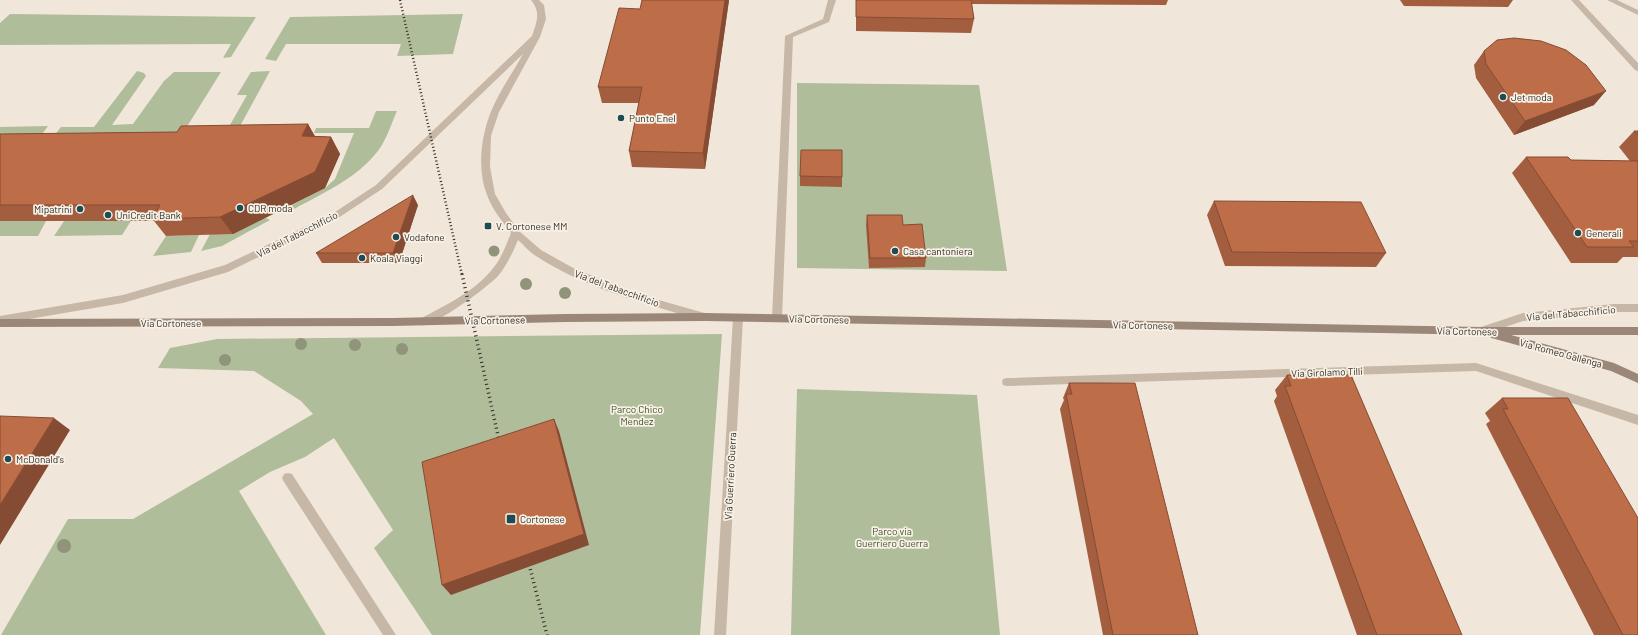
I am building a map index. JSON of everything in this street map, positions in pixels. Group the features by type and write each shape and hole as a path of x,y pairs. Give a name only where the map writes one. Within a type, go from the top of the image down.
{"main road":[{"name":"Via Cortonese","path":"0,321 424,322 705,317 1482,331 1638,331"},
{"name":"Via Romeo Gallenga","path":"1482,331 1614,368 1638,379"}],"street":[{"name":"Via del Tabacchificio","path":"535,0 540,5 542,19 536,37 495,112 487,136 486,167 491,194 502,215 516,233 538,252 572,272 639,298 705,317"},
{"path":"777,318 789,36 826,20 832,0"},
{"path":"1575,0 1638,68"},
{"path":"1611,0 1638,13"},
{"path":"1627,0 1638,7"},
{"name":"Via del Tabacchificio","path":"0,321 124,298 228,268 335,216 379,186 434,136 536,37"},
{"path":"424,322 452,306 494,274 509,251 516,233"},
{"name":"Via del Tabacchificio","path":"1482,331 1522,316 1614,308 1638,308"},
{"name":"Via Guerriero Guerra","path":"720,635 738,318"},
{"name":"Via Girolamo Tilli","path":"1007,382 1476,367 1638,420"},
{"path":"288,478 390,635"}],"green space":[{"path":"10,14 256,17 231,57 223,58 231,44 0,45 0,23"},
{"path":"463,14 453,54 397,56 401,44 286,44 276,61 265,59 290,17"},
{"path":"137,71 144,73 146,76 112,125 133,124 164,81 174,72 221,72 173,149 42,151 61,127 94,127"},
{"path":"270,71 239,128 226,132 247,95 237,95 251,72"},
{"path":"797,83 979,85 1007,271 797,268"},
{"path":"376,111 397,111 382,145 374,156 364,166 342,182 294,209 292,205 325,188 335,179 354,133 314,133 316,128 369,128"},
{"path":"48,126 30,151 0,151 0,127"},
{"path":"266,218 270,220 222,246 201,251 210,234"},
{"path":"0,221 46,221 38,236 0,236"},
{"path":"64,221 131,221 122,235 54,236"},
{"path":"199,235 191,252 153,256 166,236"},
{"name":"Parco Chico Mendez","path":"722,334 700,635 432,635 374,548 393,530 334,438 305,457 270,472 239,491 326,635 1,635 68,519 133,519 313,414 301,401 254,371 158,368 170,348 217,339"},
{"name":"Parco via Guerriero Guerra","path":"797,389 977,395 1000,635 791,635"}],"building":[{"path":"642,0 725,0 703,153 629,151 642,87 598,87 619,8 640,9"},
{"path":"856,0 971,0 974,19 856,17"},
{"path":"1514,38 1541,41 1566,50 1586,65 1606,91 1525,121 1486,64 1484,51 1497,40"},
{"path":"308,124 302,136 331,137 315,172 220,217 152,219 160,205 0,205 0,134 177,132 181,126"},
{"path":"801,150 842,150 842,177 800,176"},
{"path":"1526,157 1568,157 1571,160 1638,161 1638,241 1629,241 1634,247 1587,247"},
{"path":"413,195 393,253 316,253"},
{"path":"1214,201 1361,202 1386,253 1232,252"},
{"name":"Casa cantoniera","path":"867,215 902,215 903,225 922,224 926,258 870,258"},
{"path":"1287,375 1351,375 1462,635 1377,635 1285,386 1291,386"},
{"path":"1069,383 1135,383 1198,635 1113,635 1066,394 1072,394"},
{"path":"1502,398 1568,398 1638,518 1638,635 1623,635 1503,409 1508,409"},
{"path":"0,416 54,418 0,505"},
{"name":"Cortonese","path":"554,419 584,534 442,585 422,462"}],"railway":[{"path":"400,0 462,275"},
{"path":"462,274 501,449"},
{"path":"527,556 547,635"}],"place":[{"name":"Jet moda","path":"1503,97"},
{"name":"Punto Enel","path":"621,118"},
{"name":"CDR moda","path":"240,208"},
{"name":"Mipatrini","path":"80,209"},
{"name":"UniCredit Bank","path":"108,215"},
{"name":"V. Cortonese MM","path":"488,226"},
{"name":"Generali","path":"1578,233"},
{"name":"Vodafone","path":"396,237"},
{"name":"Casa cantoniera","path":"895,251"},
{"name":"Koala Viaggi","path":"362,258"},
{"name":"McDonald's","path":"8,459"},
{"name":"Cortonese","path":"511,519"}]}
